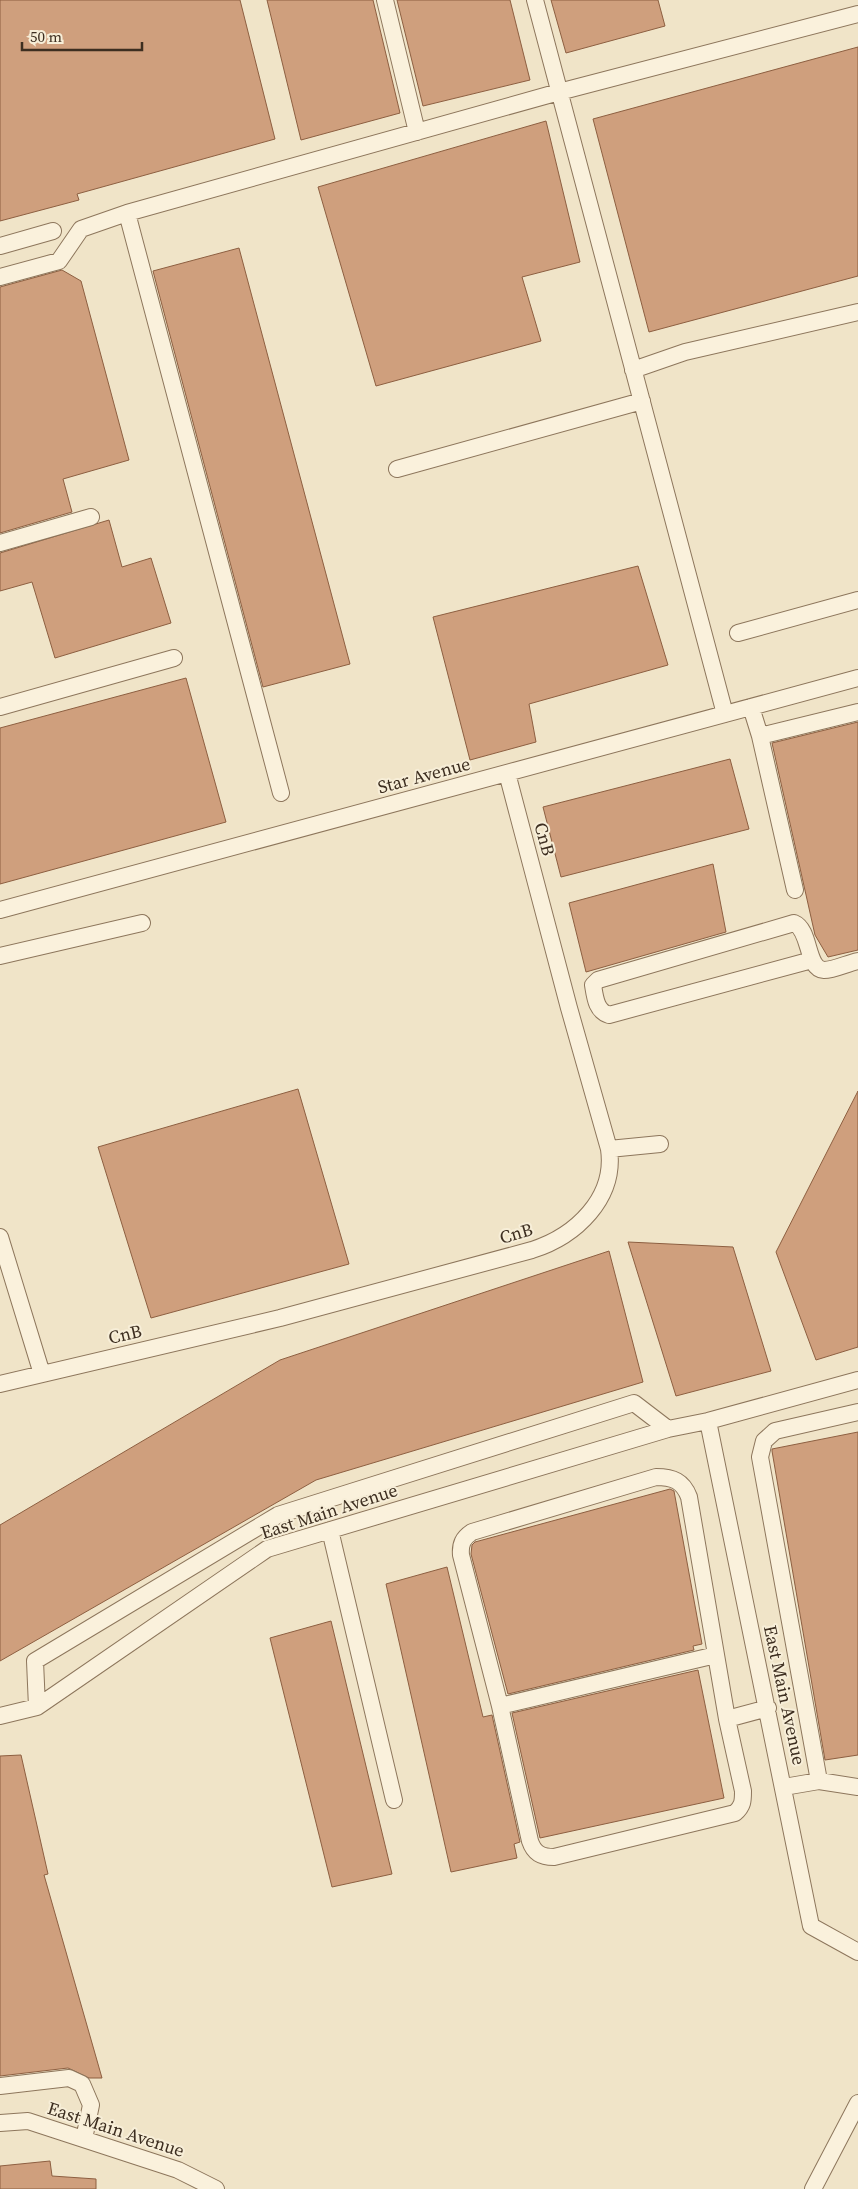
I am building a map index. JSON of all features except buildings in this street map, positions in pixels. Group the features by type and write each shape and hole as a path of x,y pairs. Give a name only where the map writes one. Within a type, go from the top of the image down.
{"street":[{"path":"386,0 417,132"},
{"path":"535,0 725,714"},
{"path":"0,277 59,261 81,229 127,213 559,92 858,14"},
{"path":"127,213 281,792"},
{"path":"0,246 53,231"},
{"path":"633,370 685,352 858,312"},
{"path":"397,469 642,401"},
{"path":"0,543 91,517"},
{"path":"738,633 858,600"},
{"path":"0,707 174,658"},
{"name":"Star Avenue","path":"0,910 858,678"},
{"path":"751,707 760,736 796,890"},
{"path":"760,736 858,712"},
{"name":"CnB","path":"0,1384 280,1318 542,1246 561,1238 578,1226 597,1204 609,1171 608,1149 568,1008 507,773"},
{"path":"0,956 142,923"},
{"path":"812,960 609,1015 604,1013 596,1003 593,985 598,980 794,923 802,928 812,960 817,967 824,970 858,960"},
{"path":"568,1008 596,1003"},
{"path":"608,1149 660,1144"},
{"path":"0,1237 42,1374"},
{"name":"East Main Avenue","path":"0,1716 37,1707 267,1549 668,1429 857,1384"},
{"path":"37,1707 35,1661 278,1516 634,1403 668,1429"},
{"path":"819,1781 760,1457 764,1441 775,1431 858,1412"},
{"name":"East Main Avenue","path":"708,1421 811,1926 858,1952"},
{"path":"656,1477 677,1480 685,1488 689,1498 727,1719 743,1790 743,1800 740,1808 735,1813 554,1857 546,1857 533,1849 530,1841 500,1706 461,1555 462,1542 466,1536 472,1532 656,1477"},
{"path":"330,1530 394,1800"},
{"path":"500,1706 716,1655"},
{"path":"727,1719 768,1708"},
{"path":"784,1787 819,1781 858,1787"},
{"path":"0,2086 68,2078 82,2084 91,2105 84,2139"},
{"path":"812,2189 858,2103"},
{"name":"East Main Avenue","path":"0,2123 28,2121 178,2170 216,2189"}]}
